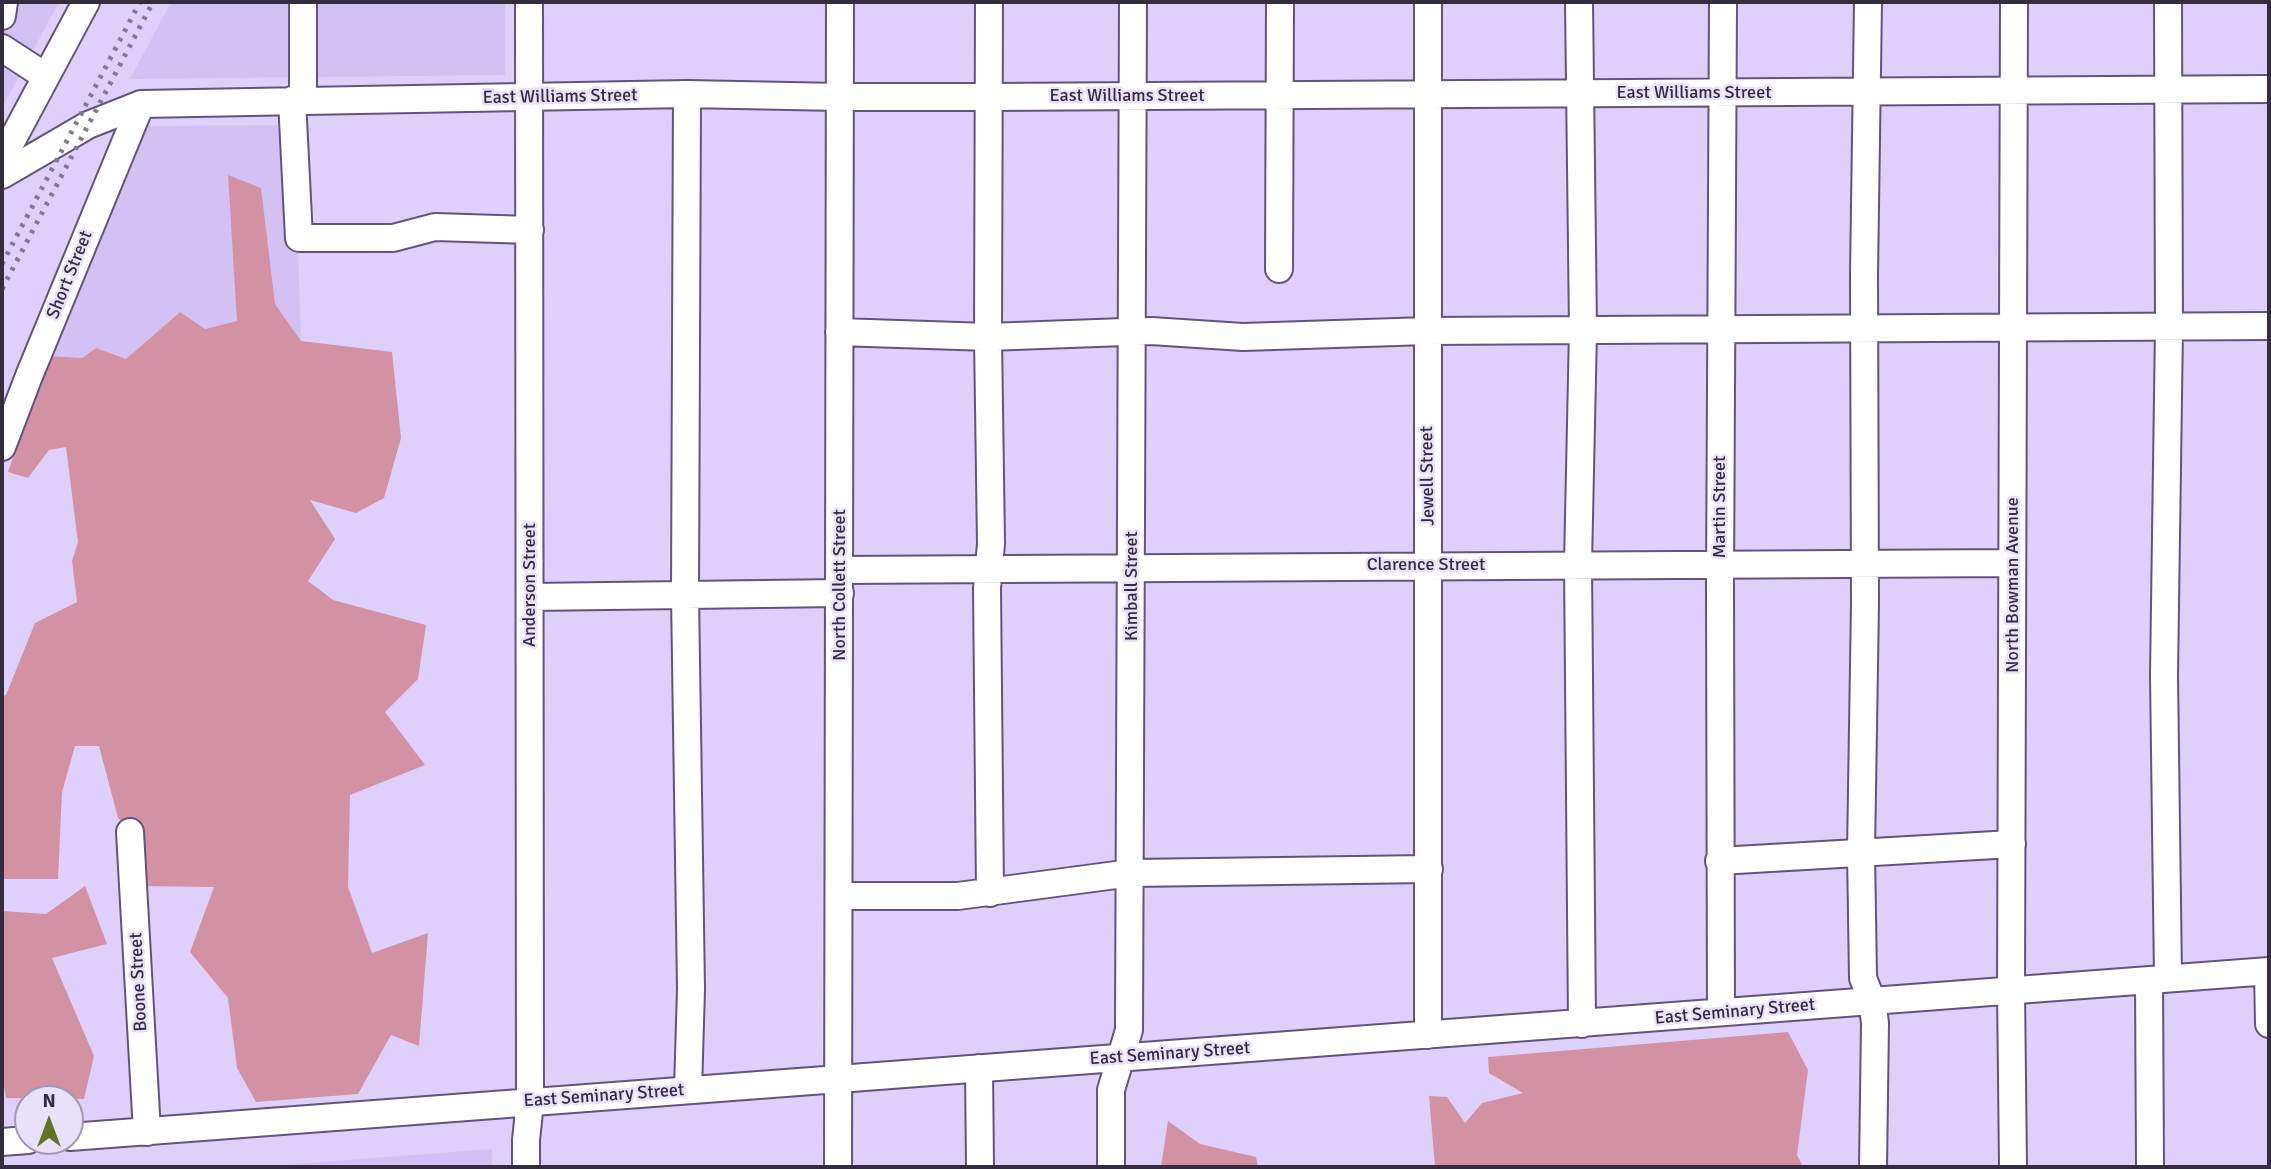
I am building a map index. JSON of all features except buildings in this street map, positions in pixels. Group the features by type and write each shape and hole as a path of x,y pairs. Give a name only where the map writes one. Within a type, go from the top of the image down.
{"street":[{"path":"2,16 5,2"},
{"path":"2,159 86,2"},
{"path":"303,2 298,100 299,238 393,238 435,227 530,230"},
{"name":"Anderson Street","path":"526,1167 530,1102 529,2"},
{"name":"North Collett Street","path":"838,1167 839,2"},
{"path":"989,2 988,337 991,544 987,569 990,893"},
{"name":"Kimball Street","path":"1111,1167 1111,1090 1129,1030 1133,2"},
{"path":"1279,268 1280,2"},
{"name":"Jewell Street","path":"1428,2 1428,1035"},
{"path":"1580,2 1583,331 1578,564 1582,1024"},
{"name":"Martin Street","path":"1721,1012 1720,330 1723,2"},
{"path":"1868,2 1861,852 1863,978 1871,1001 1875,1036 1873,1167"},
{"name":"North Bowman Avenue","path":"2014,2 2011,990 2014,1167"},
{"path":"2150,1167 2158,979 2164,675 2169,327 2168,2"},
{"path":"2,48 45,76"},
{"name":"East Williams Street","path":"2,175 88,125 141,104 687,94 989,97 2269,89"},
{"path":"687,94 685,595 691,989 688,1090"},
{"name":"Short Street","path":"2,447 141,104"},
{"path":"839,332 988,337 1132,332 1243,337 1426,331 2269,326"},
{"name":"Clarence Street","path":"530,597 685,595 987,569 2012,563"},
{"name":"Boone Street","path":"130,832 148,1132"},
{"path":"1719,861 2012,844"},
{"path":"839,896 958,896 1131,873 1429,869"},
{"path":"2268,971 2269,1024"},
{"name":"East Seminary Street","path":"84,1136 2268,971"},
{"path":"978,1068 980,1167"}],"shaded area":[{"path":"2,2 59,2 2,108"},
{"path":"171,2 505,2 505,75 130,79"},
{"path":"294,125 301,341 237,321 205,329 180,312 126,359 96,348 82,358 48,356 143,126"},
{"path":"228,175 261,188 275,304 301,341 392,352 401,438 384,498 356,513 310,500 335,539 308,581 333,600 426,625 418,679 385,712 425,765 350,795 348,887 372,953 428,933 419,1046 391,1035 358,1094 256,1102 237,1068 228,998 190,952 214,887 141,886 139,835 118,818 99,746 75,746 62,792 58,879 2,879 2,696 6,695 35,623 77,602 72,561 78,542 66,447 49,450 28,478 8,472 48,356 82,358 96,348 126,359 180,312 205,329 237,321"},
{"path":"85,886 107,944 52,958 94,1056 84,1099 84,1085 14,1085 14,1098 6,1098 2,1074 2,911 46,914"},
{"path":"1788,1032 1808,1070 1797,1155 1803,1167 1435,1167 1429,1096 1447,1097 1465,1123 1482,1103 1523,1093 1489,1073 1488,1057"},
{"path":"1168,1121 1200,1144 1256,1157 1258,1167 1161,1167"},
{"path":"492,1149 492,1167 255,1167"}],"railway":[{"path":"2,264 140,2"},
{"path":"2,289 153,2"}]}
